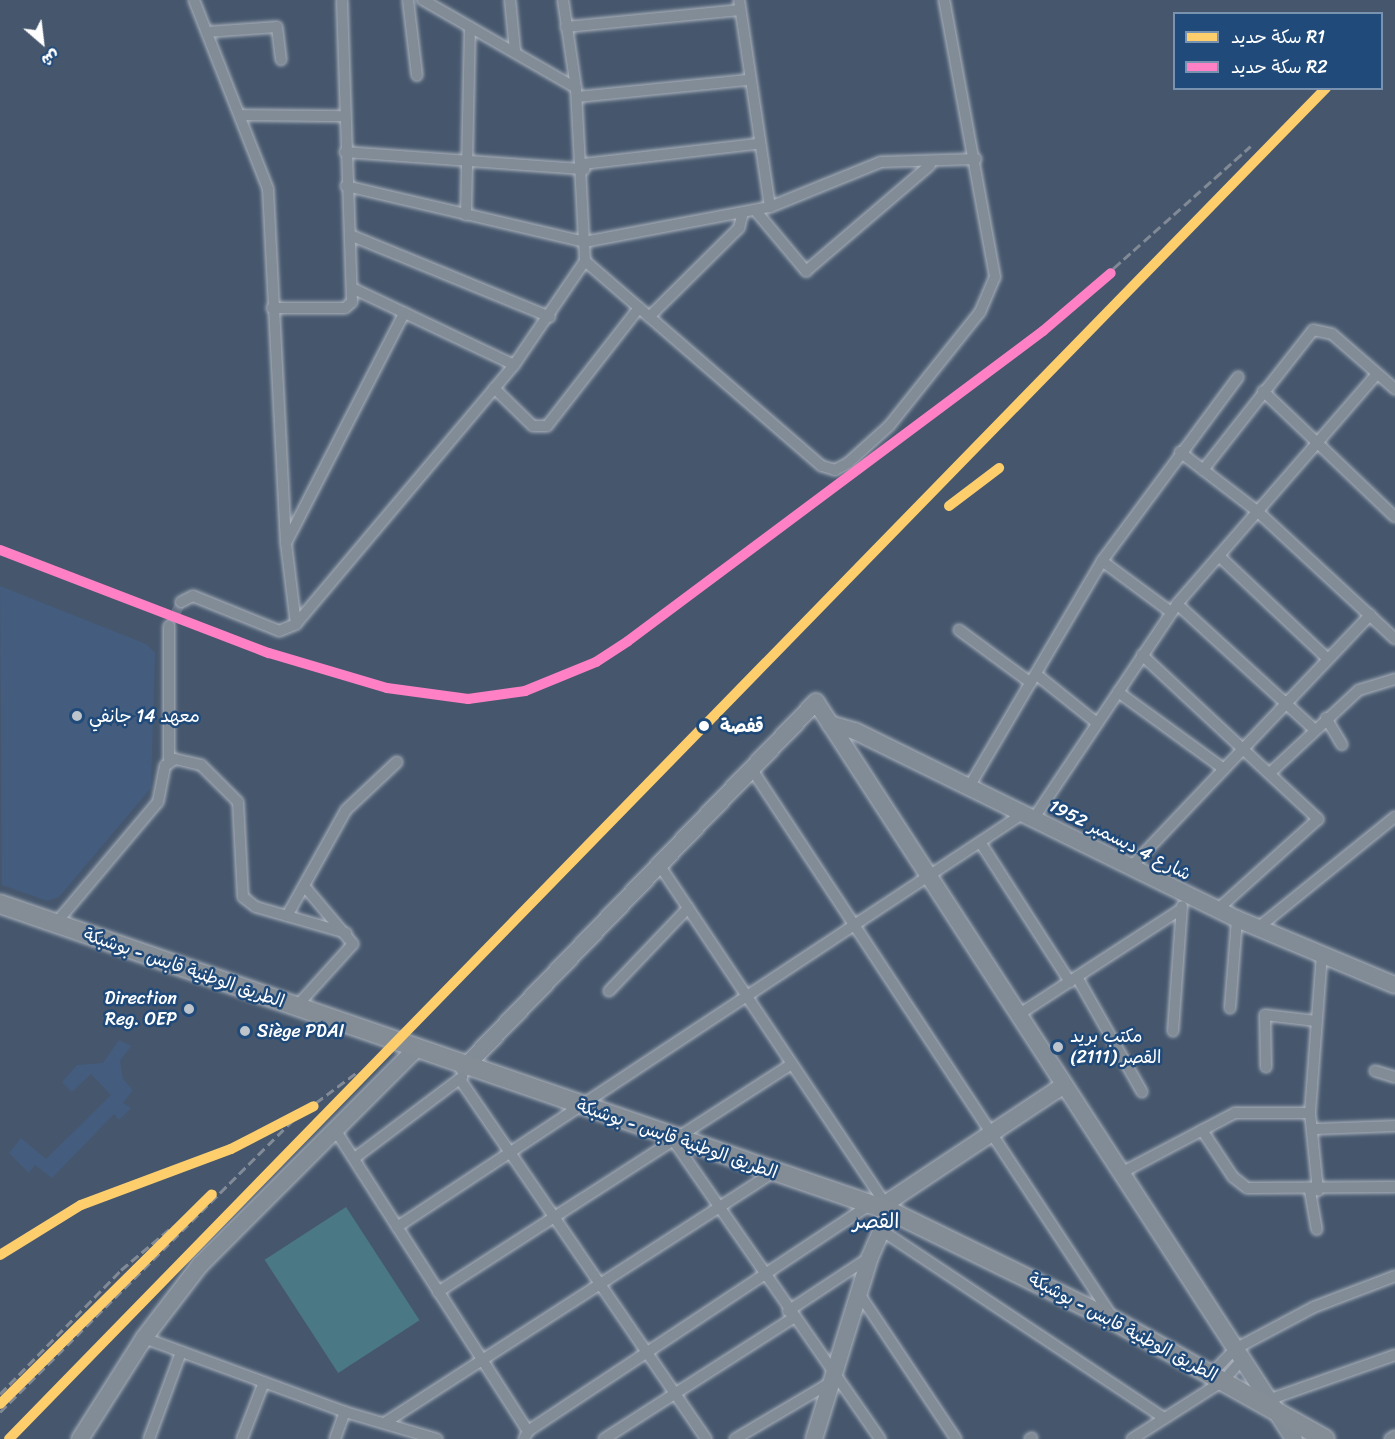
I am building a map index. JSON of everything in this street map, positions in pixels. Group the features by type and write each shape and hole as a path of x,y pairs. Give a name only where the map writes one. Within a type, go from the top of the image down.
{"main road":[{"name":"الطريق الوطنية قابس - بوشبكة","path":"0,904 296,1007 414,1051 463,1074 579,1106 773,1173 881,1207 1115,1321 1272,1407 1325,1439"}],"street":[{"path":"194,0 241,115 268,189 272,308 286,543 296,624"},
{"path":"272,308 345,308 352,302 346,186 342,0"},
{"path":"408,0 417,75"},
{"path":"510,0 515,50"},
{"path":"181,602 193,596 279,631 296,624 514,365 550,317 585,261 583,166 576,92 563,0"},
{"path":"585,261 822,466 840,469 889,426 989,295 996,261 944,0"},
{"path":"428,2 515,50 576,92 747,80"},
{"path":"566,27 740,5 747,80 770,207"},
{"path":"207,32 278,27 281,60"},
{"path":"466,215 470,27"},
{"path":"241,115 344,116"},
{"path":"345,152 583,166 757,144"},
{"path":"346,186 585,242 770,207 881,162 930,165 976,159"},
{"path":"755,210 806,271 930,165"},
{"path":"649,317 739,228 743,212"},
{"path":"350,235 550,317"},
{"path":"352,288 514,365"},
{"path":"494,388 533,426 548,426 639,308"},
{"path":"286,543 404,313"},
{"path":"1203,470 1263,391 1318,328 1332,334 1395,389"},
{"path":"397,1227 509,1151 1029,816 1118,693 1174,608 1316,440 1377,374"},
{"path":"969,787 1102,561 1180,452 1238,377"},
{"path":"1263,391 1395,517"},
{"path":"1180,452 1257,511 1394,637"},
{"path":"1219,556 1328,659"},
{"path":"1102,561 1174,608 1314,729"},
{"path":"1130,868 1370,615"},
{"path":"57,923 158,802 170,759 169,626"},
{"path":"959,630 1097,723"},
{"path":"1142,655 1270,772 1318,823 1217,910"},
{"path":"1270,772 1314,729 1359,690 1395,679"},
{"path":"1118,693 1224,769"},
{"path":"356,1157 463,1074 658,863 816,702 1294,1439"},
{"path":"1326,718 1342,745"},
{"name":"شارع 4 ديسمبر 1952","path":"830,724 1029,816 1130,868 1183,902 1217,910 1395,985"},
{"path":"170,759 201,765 229,789 241,820 243,897 287,916 346,933"},
{"path":"287,916 346,810 397,762"},
{"path":"751,768 1115,1321"},
{"path":"1259,927 1393,822"},
{"path":"981,845 1074,979 1142,1092"},
{"path":"658,863 881,1207 880,1230 815,1439"},
{"path":"296,1007 351,950 346,933 305,887"},
{"path":"1018,1015 1074,979 1183,902"},
{"path":"1173,1031 1183,902"},
{"path":"609,991 688,908"},
{"path":"1230,1008 1237,919"},
{"path":"1317,1229 1314,1191 1316,1129 1310,1113 1322,955"},
{"path":"1266,1067 1265,1015 1316,1021"},
{"path":"80,1439 144,1338 200,1265 334,1128 414,1051"},
{"path":"438,1292 790,1065"},
{"path":"1375,1071 1395,1077"},
{"path":"463,1074 509,1151 706,1439"},
{"path":"334,1128 356,1157 526,1435 647,1352 764,1276 881,1207 990,1132 1064,1085"},
{"path":"1121,1173 1235,1113 1310,1113"},
{"path":"1316,1129 1395,1126"},
{"path":"1202,1130 1242,1186 1314,1191 1395,1187"},
{"path":"675,1138 764,1276 880,1439"},
{"path":"386,1422 773,1173"},
{"path":"880,1230 1164,1418"},
{"path":"604,1439 676,1393 870,1257"},
{"path":"1135,1438 1216,1378 1239,1354 1314,1307 1395,1276"},
{"path":"860,1295 956,1439"},
{"path":"144,1338 345,1412 386,1422 432,1438"},
{"path":"149,1439 181,1352"},
{"path":"1272,1407 1395,1355"},
{"path":"735,1439 835,1378"},
{"path":"242,1439 264,1382"},
{"path":"335,1439 345,1412"},
{"path":"1390,1439 1395,1436"}],"shaded area":[{"name":"معهد 14 جانفي","path":"0,586 146,644 155,653 151,788 59,897 47,901 2,885"},
{"path":"119,1040 131,1046 120,1061 123,1079 133,1090 123,1103 131,1108 119,1120 114,1114 52,1178 35,1165 29,1173 9,1153 21,1138 46,1159 111,1095 91,1074 72,1092 62,1082 77,1065 103,1063"}],"green space":[{"path":"346,1207 420,1320 338,1373 265,1260"}],"tunnel":[{"path":"169,626 181,602"}],"railway":[{"path":"0,550 269,653 410,693 468,699 557,681 628,641 1043,331 1251,146"},
{"path":"949,506 999,468"},
{"path":"0,1255 81,1205 180,1171 294,1119 356,1073"},
{"path":"0,1412 294,1119"},
{"path":"0,1394 121,1270 173,1226"}],"rail line":[{"name":"R1","path":"9,1439 1324,90"},
{"name":"R2","path":"0,550 269,653 387,688 468,699 525,691 596,662 628,641 1043,331 1111,273"},
{"name":"R1","path":"949,506 999,468"},
{"name":"R1","path":"0,1255 81,1205 231,1149 314,1106"},
{"name":"R1","path":"0,1404 212,1194"}],"place":[{"name":"معهد 14 جانفي","path":"77,716"},
{"name":"قفصة","path":"704,726"},
{"name":"Direction Reg. OEP","path":"189,1009"},
{"name":"Siège PDAI","path":"245,1031"},
{"name":"مكتب بريد القصر (2111)","path":"1058,1047"}],"district":[{"name":"القصر","path":"876,1221"}]}
